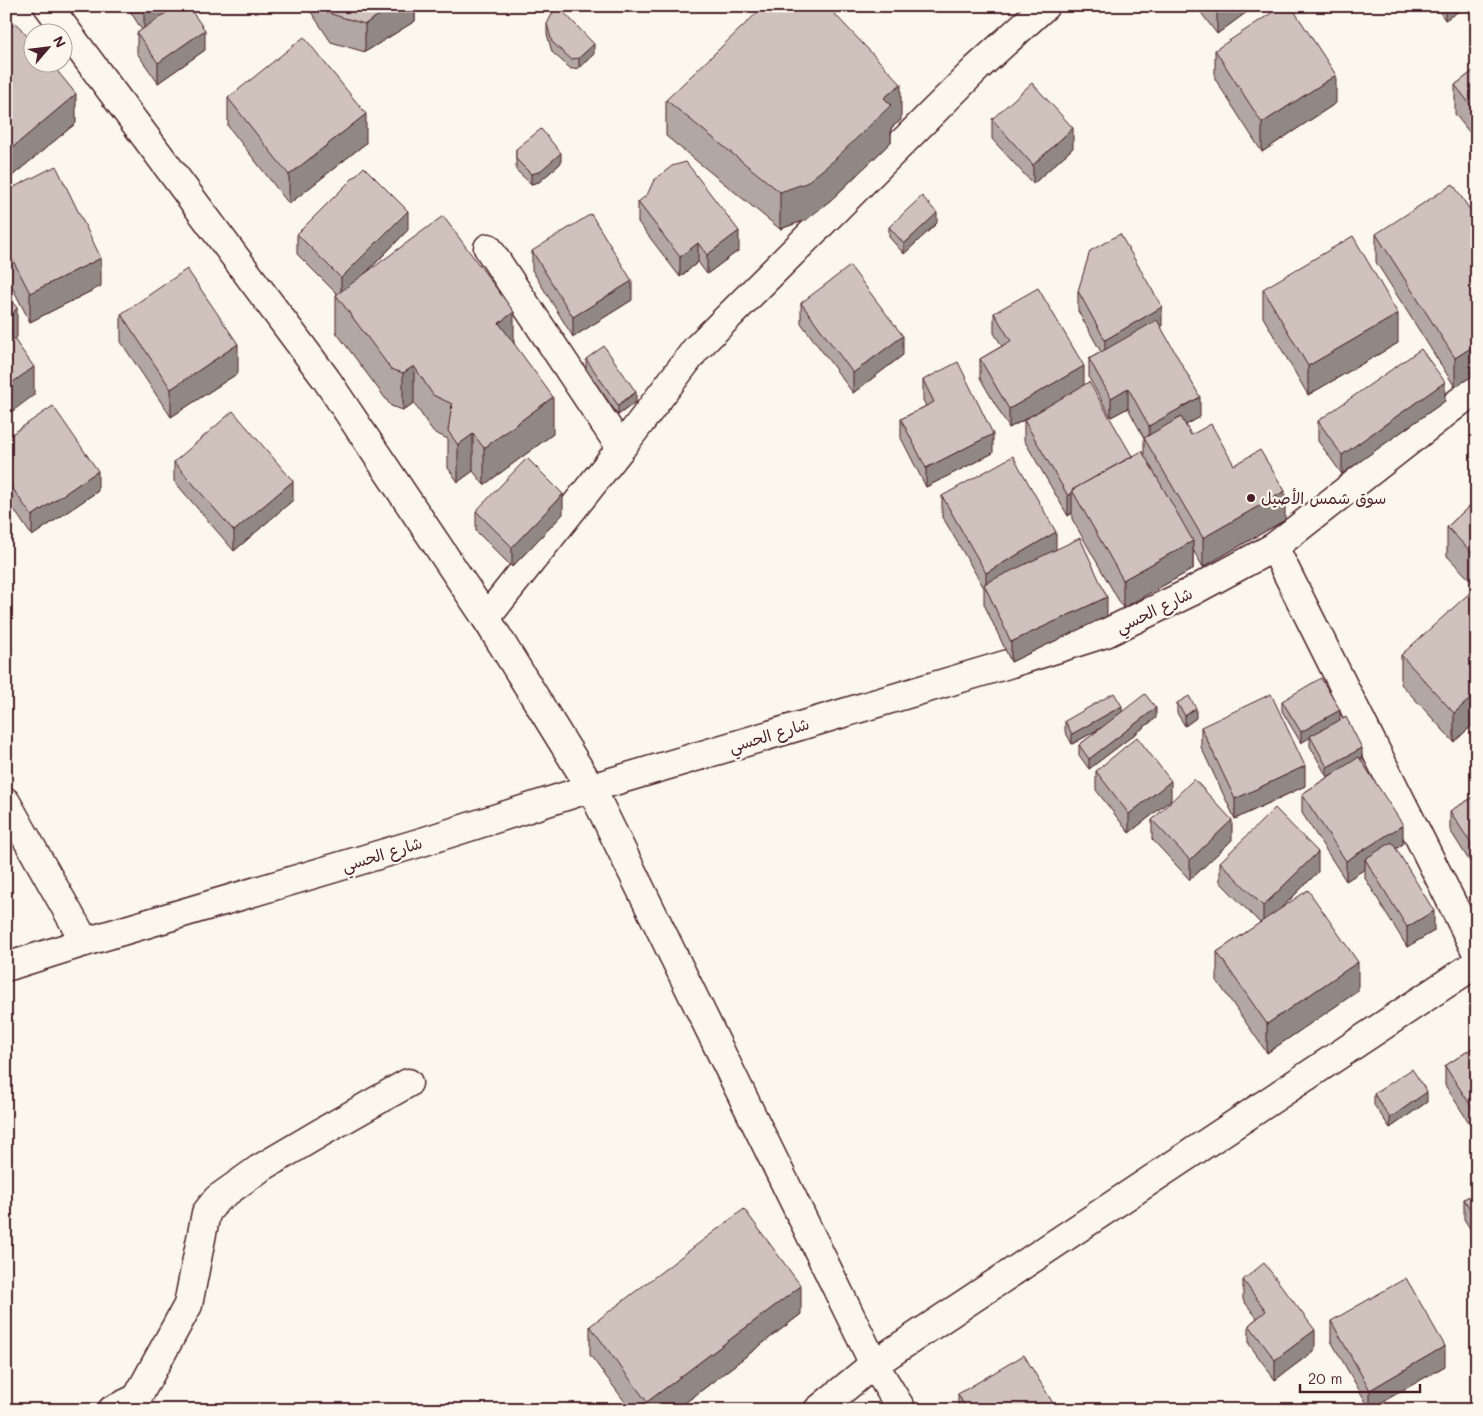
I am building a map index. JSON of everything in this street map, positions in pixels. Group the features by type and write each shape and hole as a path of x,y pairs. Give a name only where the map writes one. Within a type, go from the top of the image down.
{"street":[{"path":"48,6 326,379 486,618 591,788 874,1364 902,1410"},
{"path":"486,618 621,448 696,349 977,68 1045,6"},
{"path":"488,248 621,448"},
{"name":"شارع الحسي","path":"6,968 85,942 422,842 591,788 1106,634 1191,592 1274,547 1477,388"},
{"path":"1274,547 1477,953"},
{"path":"6,802 85,942"},
{"path":"818,1410 874,1364 1477,963"},
{"path":"112,1410 141,1404 188,1305 206,1213 217,1199 259,1169 408,1084"}],"building":[{"path":"176,6 188,6 205,30 158,63 137,33"},
{"path":"326,6 393,6 365,24 331,14"},
{"path":"556,6 594,44 579,58 571,59 552,42 547,24"},
{"path":"764,6 827,6 901,84 884,98 891,105 832,162 806,183 780,192 666,100"},
{"path":"1282,6 1291,6 1336,75 1262,123 1215,50"},
{"path":"16,23 22,30 22,72 58,72 76,94 12,148 6,141 6,32"},
{"path":"304,37 366,114 289,175 228,98"},
{"path":"1477,68 1477,113 1455,85"},
{"path":"1032,83 1073,128 1033,165 992,119"},
{"path":"541,129 561,153 539,172 531,174 516,159 516,149"},
{"path":"686,162 739,231 707,255 698,243 680,257 638,202 647,195 654,180 672,166"},
{"path":"56,166 101,258 30,293 6,247 6,191"},
{"path":"364,167 408,211 341,278 297,234"},
{"path":"1453,184 1477,221 1477,344 1455,358 1376,234"},
{"path":"922,196 937,213 904,244 889,227"},
{"path":"591,214 632,281 573,317 532,251"},
{"path":"443,216 514,312 499,323 553,397 484,448 473,434 458,445 448,431 452,404 433,395 414,366 403,373 391,369 336,295"},
{"path":"1120,234 1162,307 1105,340 1078,291 1090,251"},
{"path":"1353,236 1398,314 1308,366 1263,289"},
{"path":"850,266 903,336 853,373 801,303"},
{"path":"187,269 238,344 171,389 121,314"},
{"path":"1038,288 1084,366 1009,409 980,359 1011,341 994,313"},
{"path":"6,293 17,308 6,323"},
{"path":"1157,320 1200,397 1149,426 1128,388 1111,398 1089,359"},
{"path":"6,328 34,367 6,387"},
{"path":"604,346 636,392 618,405 586,359"},
{"path":"1421,349 1445,382 1342,455 1318,421"},
{"path":"958,362 993,434 926,468 901,419 934,402 923,380"},
{"path":"1089,382 1132,456 1072,490 1072,493 1068,496 1024,420"},
{"path":"53,406 98,471 32,516 6,479 6,438"},
{"path":"233,411 293,481 234,531 174,462"},
{"path":"1181,417 1191,435 1211,424 1234,465 1260,450 1285,491 1203,538 1144,438"},
{"path":"1142,451 1193,541 1123,580 1072,490"},
{"path":"1013,456 1056,532 986,573 942,496"},
{"path":"527,458 563,494 512,547 476,511"},
{"path":"1477,499 1477,558 1447,527"},
{"path":"1080,538 1107,597 1011,642 984,584"},
{"path":"1474,589 1477,593 1477,693 1454,713 1401,655"},
{"path":"1321,678 1340,710 1301,732 1282,701"},
{"path":"1114,693 1122,706 1072,734 1065,721"},
{"path":"1145,694 1156,708 1089,759 1079,745"},
{"path":"1271,694 1305,766 1235,799 1201,727"},
{"path":"1189,696 1196,708 1185,716 1177,703"},
{"path":"1346,717 1362,748 1327,767 1310,736"},
{"path":"1137,737 1171,781 1129,814 1096,771"},
{"path":"1359,757 1403,825 1346,861 1302,794"},
{"path":"1194,779 1232,820 1190,860 1152,820"},
{"path":"1477,795 1477,853 1450,811"},
{"path":"1275,808 1318,852 1263,906 1220,862"},
{"path":"1392,842 1434,911 1407,927 1365,859"},
{"path":"1308,890 1358,962 1267,1024 1217,952"},
{"path":"1477,1045 1477,1115 1445,1066"},
{"path":"1412,1069 1427,1092 1390,1118 1374,1094"},
{"path":"1477,1192 1477,1220 1464,1199"},
{"path":"744,1209 801,1286 647,1402 590,1326"},
{"path":"1264,1263 1315,1330 1275,1360 1249,1325 1266,1311 1243,1280"},
{"path":"1406,1278 1445,1346 1370,1390 1331,1321"},
{"path":"1024,1355 1057,1410 967,1410 958,1394"}],"place":[{"name":"سوق شمس الأصيل","path":"1251,498"}]}
